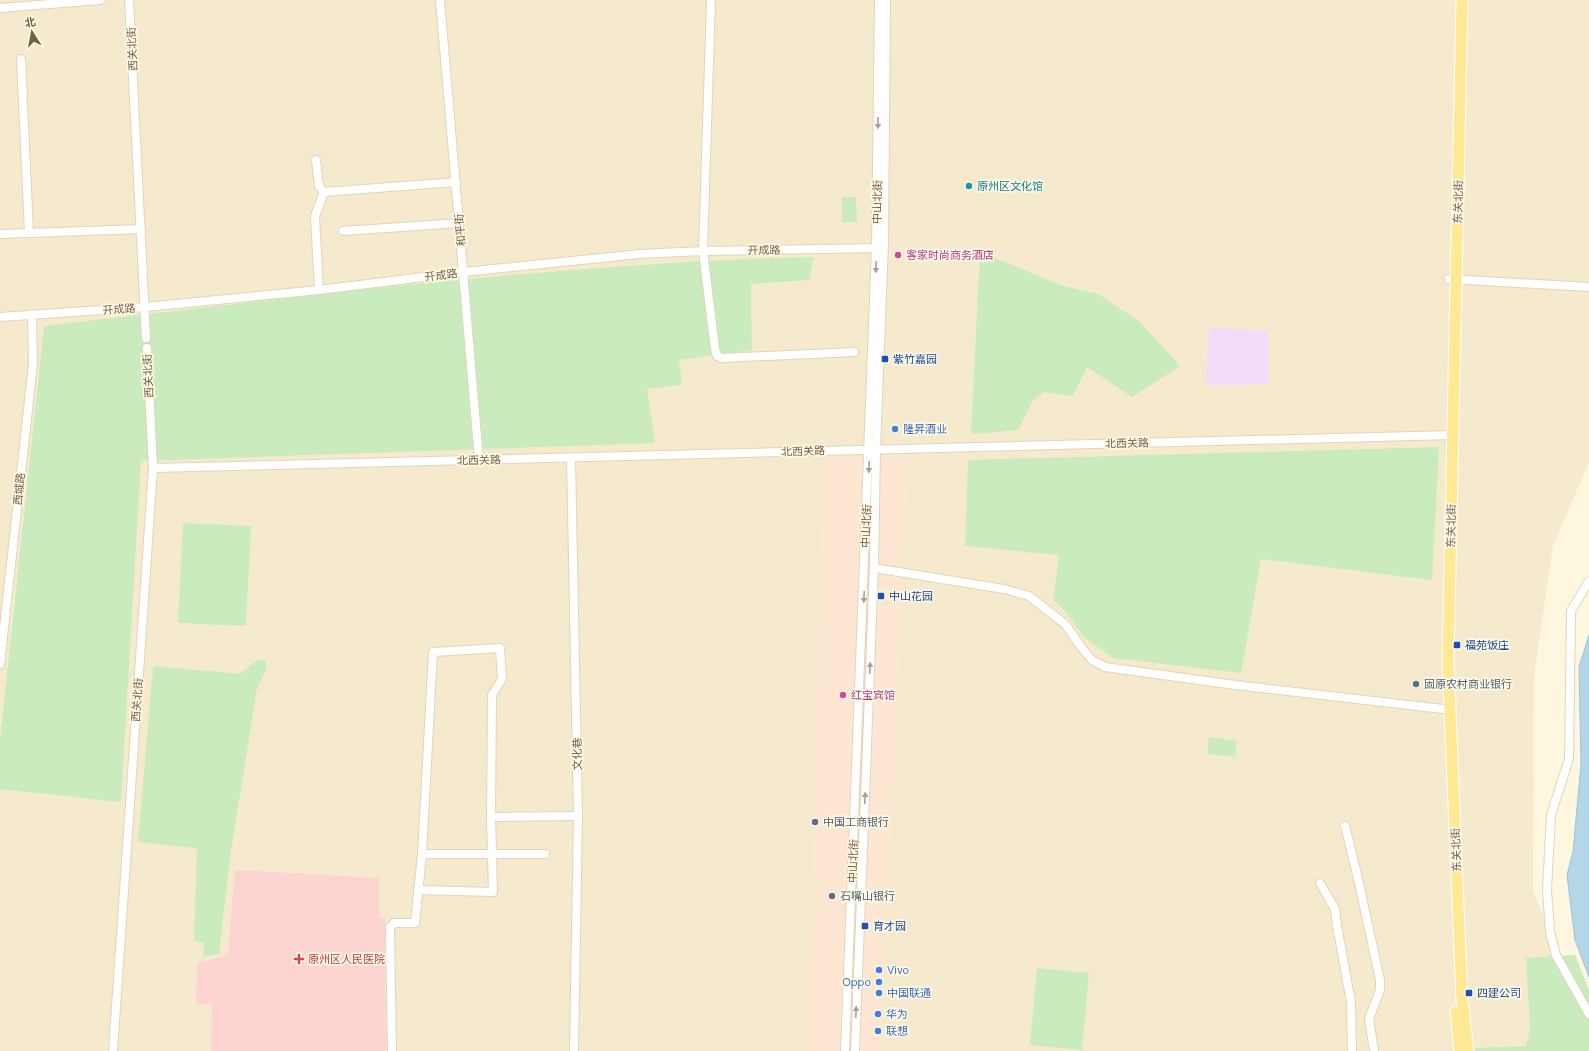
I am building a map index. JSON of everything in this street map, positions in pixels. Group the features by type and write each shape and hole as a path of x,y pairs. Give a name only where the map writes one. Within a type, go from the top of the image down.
{"main road":[{"name":"东关北街","path":"1455,0 1449,435 1448,661 1462,1000 1468,1051"},
{"name":"东关北街","path":"1452,279 1462,0"},
{"name":"东关北街","path":"1449,435 1441,661 1454,994 1460,1051"}],"street":[{"path":"0,8 19,3 100,0"},
{"name":"西关北街","path":"129,0 146,338"},
{"name":"和平街","path":"440,0 479,460"},
{"path":"711,0 704,251 717,356 722,358 854,352"},
{"name":"中山北街","path":"879,0 880,248"},
{"name":"中山北街","path":"845,1051 873,450 886,0"},
{"path":"21,59 29,233"},
{"path":"316,160 319,186 324,192"},
{"path":"324,192 456,182"},
{"path":"319,290 315,216 324,192"},
{"path":"343,231 459,223"},
{"path":"0,234 141,229"},
{"name":"开成路","path":"0,317 145,307 319,290 464,272 640,254 704,251 880,248"},
{"path":"1452,279 1589,287"},
{"name":"西城路","path":"0,664 33,364 32,314"},
{"name":"西关北街","path":"113,1051 153,468 147,348"},
{"name":"北西关路","path":"153,468 1449,435"},
{"name":"中山北街","path":"855,1051 874,568 873,450"},
{"name":"文化巷","path":"571,458 578,816 574,1051"},
{"path":"874,568 1004,589 1029,596 1066,625 1092,660 1105,667 1235,685 1443,709"},
{"path":"1589,581 1571,611 1569,759 1551,816 1547,890 1550,932 1556,954 1589,1014"},
{"path":"392,1051 390,927 394,923 415,923 418,890 422,854 433,652 500,648 502,679 492,695 491,817 493,892 418,890"},
{"path":"491,817 578,816"},
{"path":"1345,826 1380,980 1380,990 1369,1019 1374,1051"},
{"path":"422,854 545,854"},
{"path":"1320,883 1335,909 1351,1002 1352,1051"}],"shaded area":[{"path":"0,0 1589,0 1589,462 1553,546 1534,675 1533,891 1589,1024 1589,1051 0,1051"},
{"path":"1210,327 1268,331 1269,384 1205,385"},
{"path":"908,456 880,1051 809,1051 824,457"},
{"name":"原州区人民医院","path":"235,870 379,878 379,917 385,918 386,1051 211,1051 212,1004 196,1004 197,963 228,955"}],"green space":[{"path":"842,197 856,197 857,222 842,222"},
{"path":"980,252 1063,286 1098,294 1140,322 1180,366 1132,397 1087,367 1073,396 1044,392 1032,402 1018,430 971,434"},
{"path":"813,257 810,280 751,284 752,350 679,360 682,385 647,389 655,443 141,461 121,802 0,789 0,741 44,326 332,293 524,274 717,260"},
{"path":"1439,447 1432,580 1261,559 1241,673 1113,658 1085,638 1065,611 1053,600 1059,555 965,546 968,460"},
{"path":"183,523 251,526 246,626 178,623"},
{"path":"259,659 266,661 266,670 257,688 230,857 219,954 203,957 204,943 194,941 197,848 138,842 153,666 240,674"},
{"path":"1209,737 1237,741 1235,757 1207,754"},
{"path":"1575,955 1589,990 1589,1051 1472,1051 1475,1048 1526,1046 1530,1029 1526,958"},
{"path":"1037,968 1089,973 1082,1050 1030,1045"}],"water":[{"path":"1589,635 1589,977 1575,940 1567,875 1573,852 1581,764 1579,667"}],"place":[{"name":"原州区文化馆","path":"969,186"},
{"name":"客家时尚商务酒店","path":"898,255"},
{"name":"紫竹嘉园","path":"885,359"},
{"name":"隆昇酒业","path":"895,429"},
{"name":"中山花园","path":"881,596"},
{"name":"福苑饭庄","path":"1457,645"},
{"name":"固原农村商业银行","path":"1416,684"},
{"name":"红宝宾馆","path":"843,695"},
{"name":"中国工商银行","path":"815,822"},
{"name":"石嘴山银行","path":"832,896"},
{"name":"育才园","path":"865,926"},
{"name":"原州区人民医院","path":"299,959"},
{"name":"Vivo","path":"879,970"},
{"name":"Oppo","path":"879,982"},
{"name":"中国联通","path":"879,993"},
{"name":"四建公司","path":"1469,993"},
{"name":"华为","path":"878,1014"},
{"name":"联想","path":"878,1031"}]}
